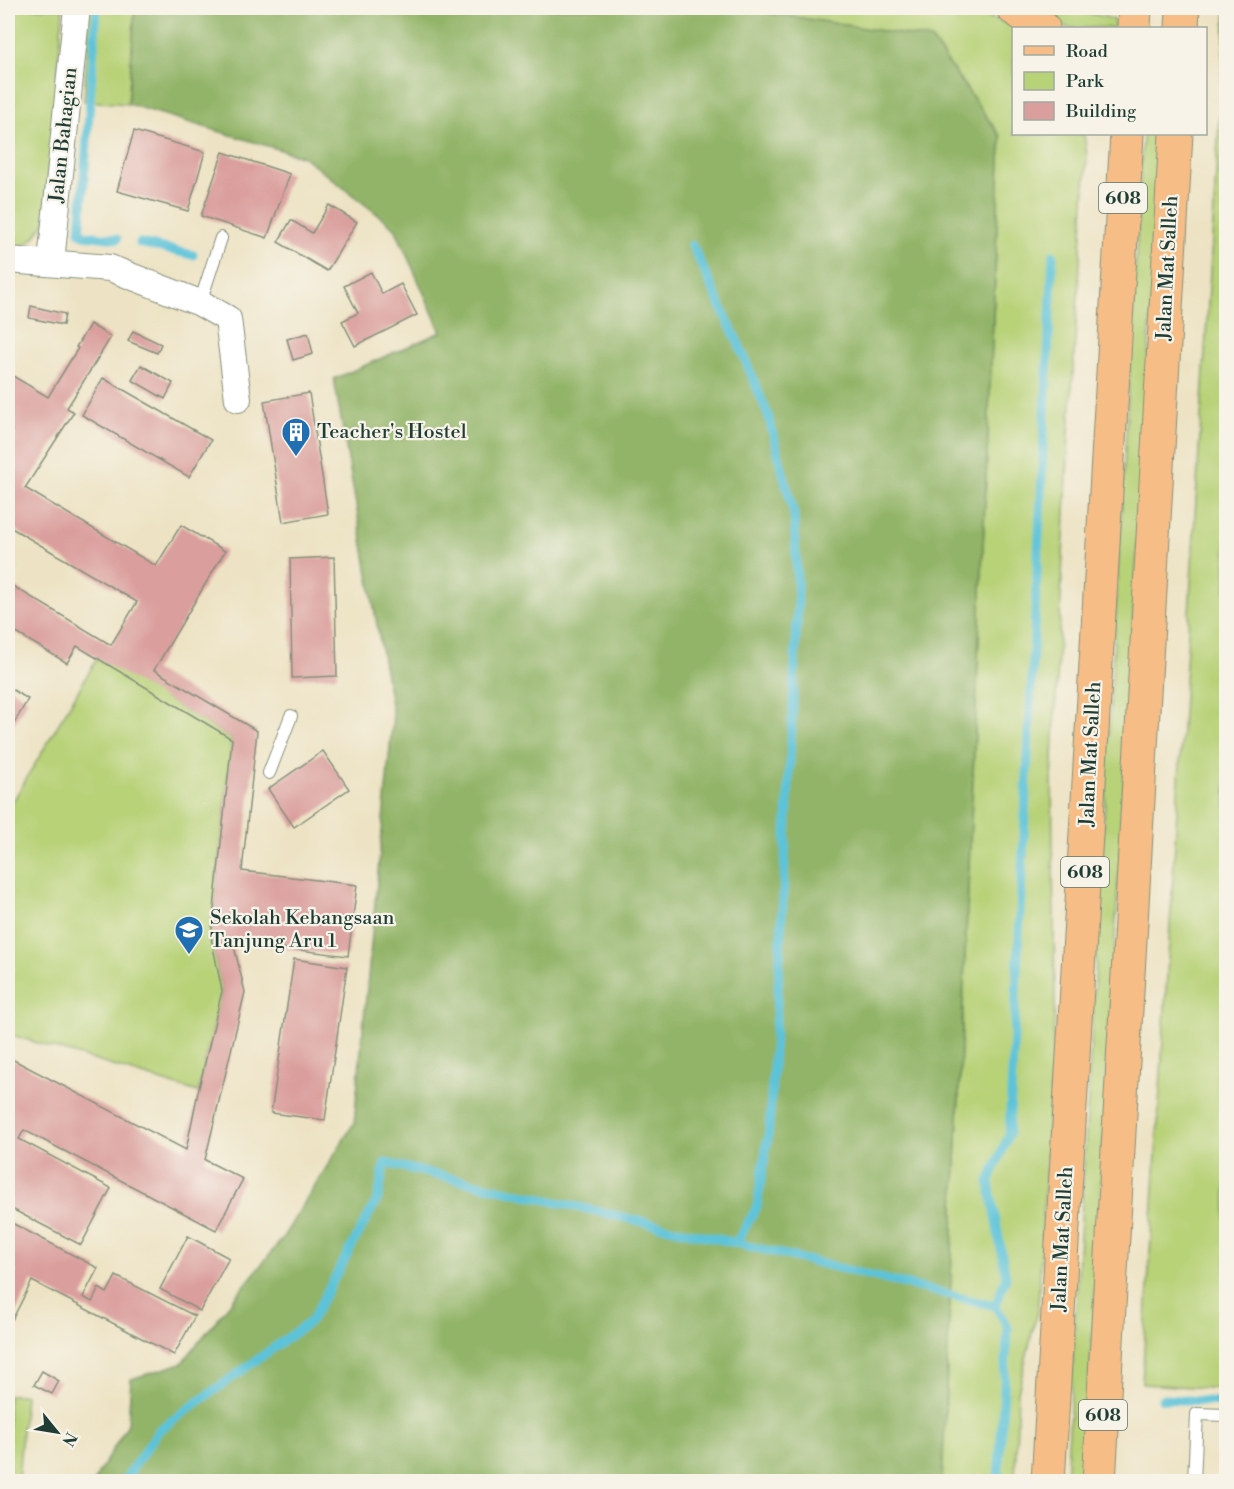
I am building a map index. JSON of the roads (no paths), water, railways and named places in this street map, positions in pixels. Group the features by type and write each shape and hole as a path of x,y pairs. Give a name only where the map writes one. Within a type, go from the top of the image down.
{"main road":[{"path":"1013,8 1042,27"},
{"path":"1134,27 1135,8"},
{"path":"1182,27 1183,8"},
{"path":"1105,135 1124,184"},
{"name":"Jalan Mat Salleh","path":"1048,1482 1127,135"},
{"name":"Jalan Mat Salleh","path":"1099,1482 1176,135"}],"street":[{"name":"Jalan Bahagian","path":"51,262 77,8"},
{"path":"8,260 110,268 200,303 228,319 238,399"}],"lane":[{"path":"200,303 221,238"},
{"path":"269,773 291,716"},
{"path":"1194,1482 1197,1414 1227,1415"}],"waterway":[{"path":"97,8 80,233 117,239"},
{"path":"140,243 193,255"},
{"path":"123,1482 159,1430 311,1321 378,1198 385,1163 736,1243 757,1207 769,1130 780,956 798,601 794,514 768,415 740,347 692,245"},
{"path":"995,1306 1006,1278 989,1182 1009,1134 1053,255"},
{"path":"736,1243 995,1306 1008,1327 998,1482"},
{"path":"1162,1399 1226,1402"}],"place":[{"name":"Teacher's Hostel","path":"296,458"},
{"name":"Sekolah Kebangsaan Tanjung Aru 1","path":"189,956"}]}
